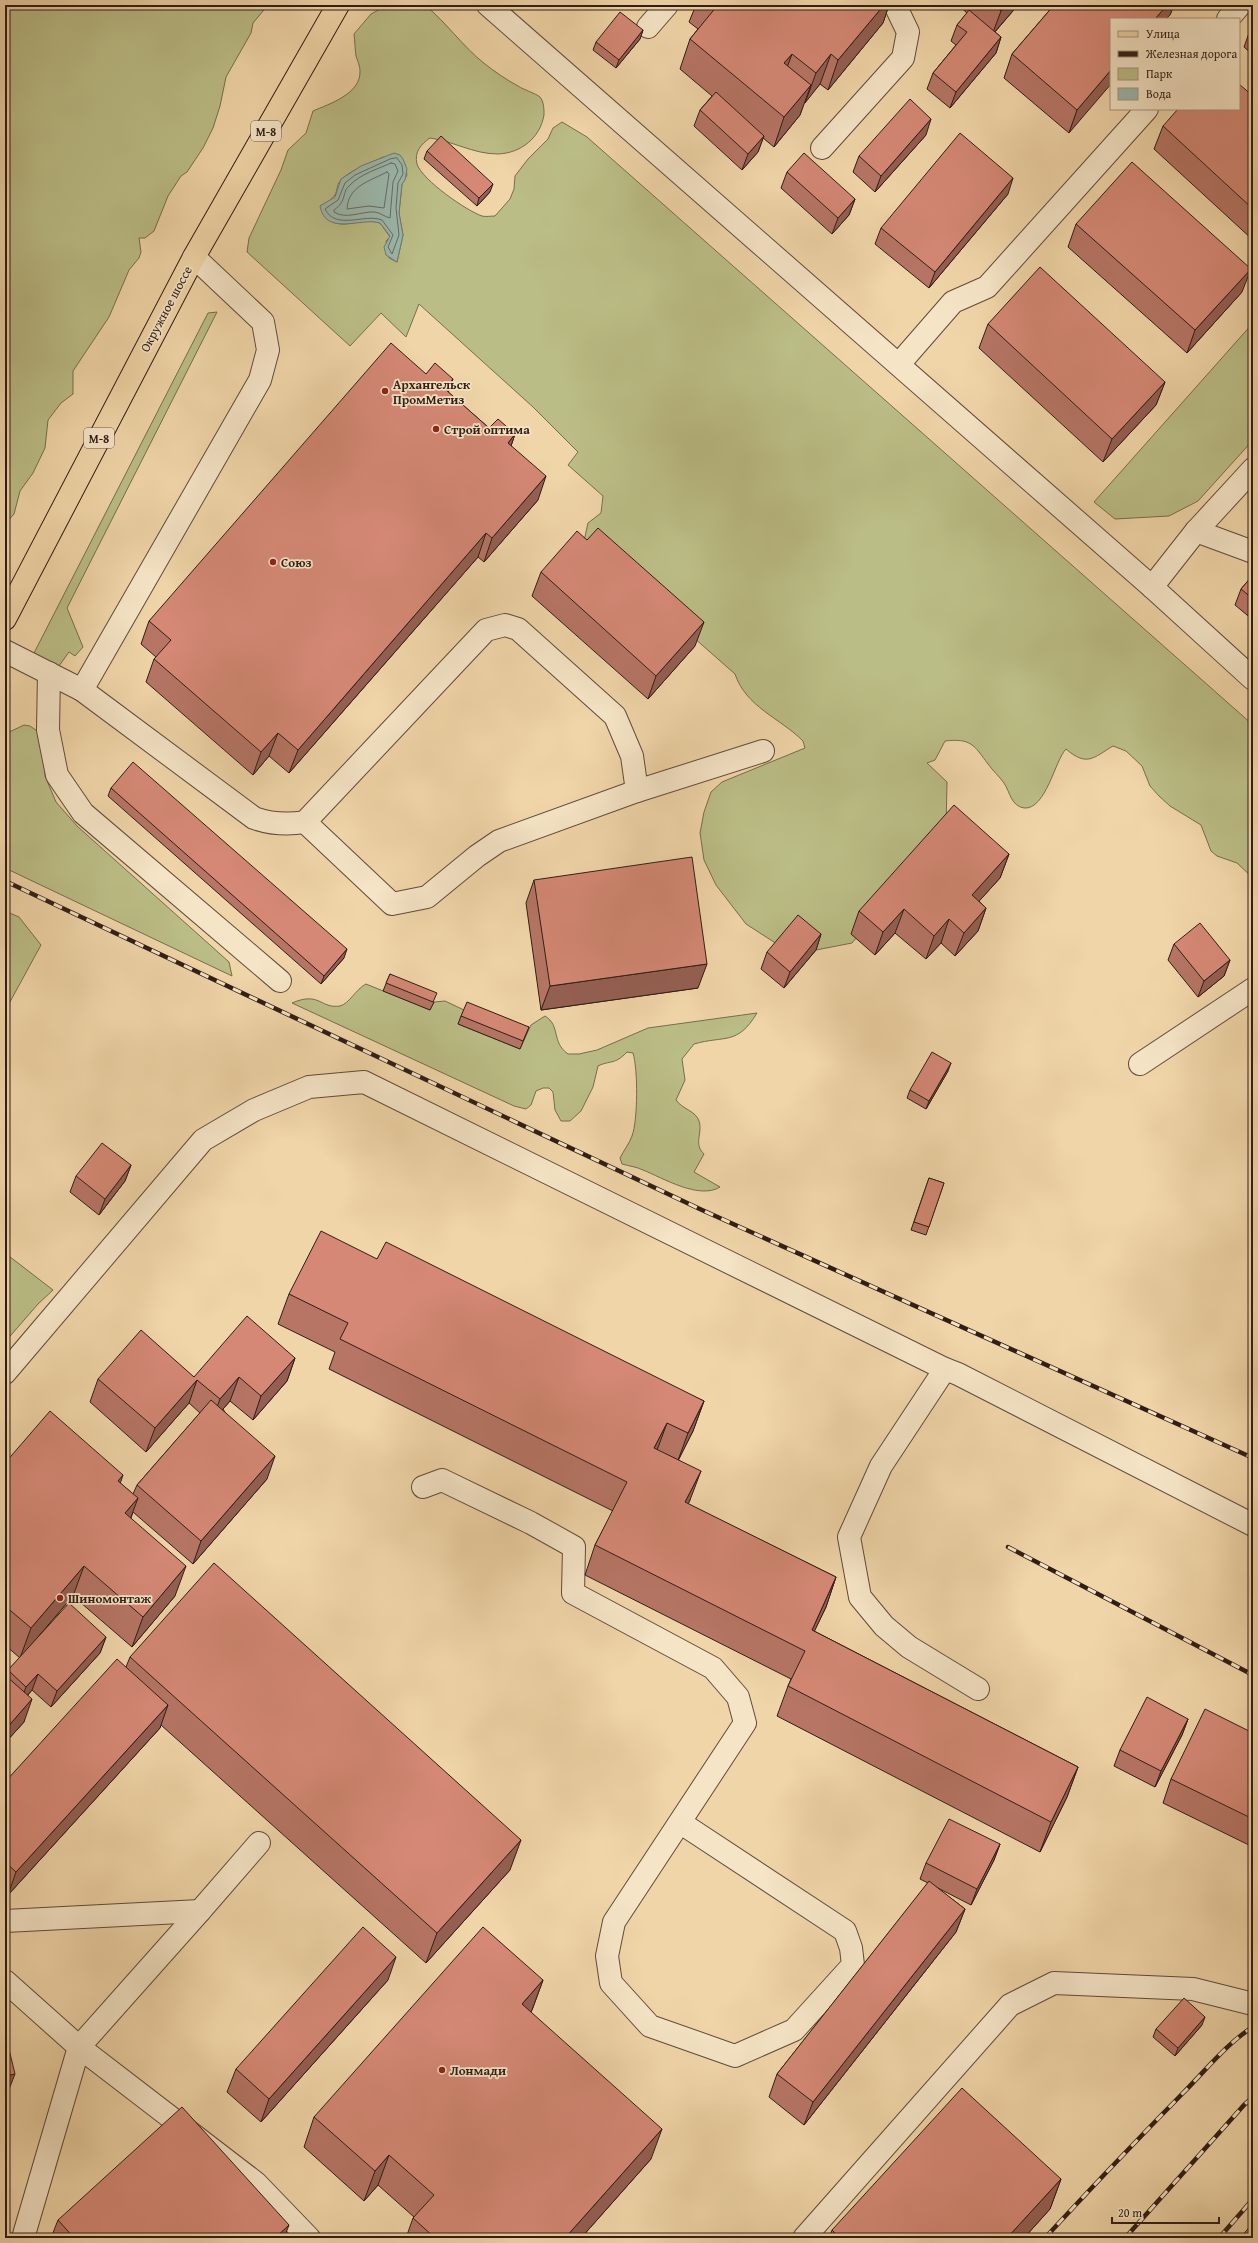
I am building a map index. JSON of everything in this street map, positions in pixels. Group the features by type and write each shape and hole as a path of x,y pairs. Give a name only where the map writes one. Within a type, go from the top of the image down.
{"main road":[{"name":"Окружное шоссе","path":"5,619 194,257 338,5"}],"street":[{"path":"488,5 1152,587 1253,680"},
{"path":"648,27 667,5"},
{"path":"822,148 903,58 908,32 895,5"},
{"path":"1229,18 1240,5"},
{"path":"898,364 952,302 987,287 1146,110"},
{"path":"82,690 260,380 268,350 263,322 194,257"},
{"path":"1152,587 1196,531 1253,469"},
{"path":"1196,531 1253,552"},
{"path":"5,651 82,690 254,818 266,822 286,825 305,822 486,630 505,625 518,629 615,716 632,756 637,791"},
{"path":"49,673 48,730 57,775 83,813 280,981"},
{"path":"305,822 392,904 427,897 477,856 499,841 637,791 763,751"},
{"path":"1140,1064 1253,990"},
{"path":"5,1373 203,1140 254,1110 309,1087 364,1082 945,1369 958,1374 1253,1525"},
{"path":"945,1369 880,1466 849,1538 860,1597 884,1626 909,1647 978,1689"},
{"path":"423,1488 442,1480 531,1523 574,1547 573,1593 713,1668 738,1696 745,1723 681,1823 614,1922 607,1956 612,1983 650,2026 735,2056 794,2030 853,1965 851,1948 845,1931 681,1823"},
{"path":"23,2238 79,2047 259,1843"},
{"path":"5,1921 200,1911"},
{"path":"5,1980 79,2047 256,2183 309,2238"},
{"path":"804,2238 1010,2005 1054,1983 1193,1989 1253,2004"}],"green space":[{"path":"5,5 268,5 253,23 251,33 226,77 220,106 213,128 203,148 187,172 181,176 168,196 154,231 145,238 139,238 141,252 139,258 129,270 109,317 73,371 73,394 61,403 48,420 45,448 33,473 20,491 14,514 5,524"},
{"path":"388,5 425,5 441,19 469,50 485,64 520,87 540,97 542,101 544,115 538,131 528,143 514,151 498,154 480,152 430,138 427,140 417,152 416,160 421,171 436,186 456,202 475,213 484,216 495,216 510,199 514,189 515,176 528,159 548,139 553,128 562,122 587,137 1253,725 1253,878 1237,863 1217,856 1211,851 1201,825 1170,806 1159,796 1150,786 1142,766 1126,751 1113,746 1095,757 1085,759 1073,755 1066,749 1044,793 1032,806 1024,808 1016,805 1004,783 971,744 954,740 945,741 935,760 927,763 947,782 946,828 852,943 816,950 793,931 780,946 746,924 716,885 704,860 700,833 704,812 711,792 722,782 805,748 803,741 755,704 740,685 735,674 584,541 588,523 601,513 603,496 568,465 578,452 533,407 419,304 406,337 381,313 350,346 247,252 249,238 281,170 288,150 306,133 313,111 343,97 350,92 359,79 360,71 356,56 354,34 371,14","holes":["383,157 405,164 407,175 402,184 399,213 403,235 397,262 389,258 386,241 390,237 380,223 371,221 339,224 326,216 320,206 335,195 339,182 357,169"]},
{"path":"217,312 67,608 83,647 75,656 69,652 59,666 42,662 34,653 208,313"},
{"path":"1253,323 1253,440 1198,501 1169,516 1115,519 1094,502"},
{"path":"24,725 30,726 43,735 45,776 56,802 77,826 229,962 232,976 5,868 5,734"},
{"path":"5,911 19,917 41,945 5,1011"},
{"path":"366,984 430,1010 434,1002 445,1001 464,1010 458,1024 520,1049 531,1025 545,1016 553,1024 559,1044 568,1054 579,1054 597,1050 648,1028 757,1013 750,1023 736,1035 730,1038 694,1044 682,1059 685,1080 676,1100 692,1112 699,1121 699,1146 704,1154 694,1172 720,1187 702,1191 692,1189 681,1186 641,1169 622,1164 620,1158 632,1136 635,1119 636,1070 633,1053 627,1052 616,1061 598,1066 593,1087 581,1111 570,1121 561,1121 555,1110 553,1092 549,1088 543,1088 536,1091 531,1105 526,1109 514,1106 292,1003 301,1000 314,999 328,1005 340,1006"},
{"path":"5,1253 53,1290 38,1304 5,1342"}],"water":[{"path":"394,153 400,155 407,169 405,180 402,184 399,213 403,235 397,262 386,255 384,247 390,236 380,223 363,222 345,224 329,221 324,215 320,206 335,197 341,179 361,166"}],"building":[{"path":"716,5 884,5 838,60 831,54 816,73 792,54 784,63 811,85 784,117 690,39 717,6"},
{"path":"994,5 1006,5 1001,11"},
{"path":"1054,5 1167,5 1156,18 1110,18 1110,71 1077,110 1012,54"},
{"path":"969,10 1001,37 956,92 933,73 967,32 957,25"},
{"path":"620,12 643,30 619,60 596,42"},
{"path":"1240,85 1253,96 1253,209 1163,126 1177,110 1240,110"},
{"path":"716,92 764,136 748,154 700,110"},
{"path":"910,99 931,119 881,176 859,156"},
{"path":"960,133 1013,178 935,272 881,228"},
{"path":"441,136 493,184 479,198 427,151"},
{"path":"804,153 855,199 838,218 787,172"},
{"path":"1132,162 1251,269 1195,330 1076,224"},
{"path":"1040,267 1165,382 1112,439 988,324"},
{"path":"391,343 426,374 435,363 453,379 445,389 489,428 498,419 515,434 508,443 546,476 492,538 486,533 298,750 278,733 261,752 154,659 171,640 149,621"},
{"path":"598,528 704,622 656,676 541,572 577,531 587,540"},
{"path":"1253,575 1253,599 1241,589"},
{"path":"133,762 347,949 324,976 111,788"},
{"path":"954,805 1009,854 972,895 986,908 964,933 949,919 934,936 904,909 883,932 859,911"},
{"path":"692,857 707,964 550,986 534,880"},
{"path":"798,915 821,934 790,972 767,952"},
{"path":"1200,923 1230,960 1204,981 1174,944"},
{"path":"390,974 437,993 433,1002 386,983"},
{"path":"467,1002 529,1027 523,1041 461,1016"},
{"path":"932,1052 951,1063 929,1101 910,1090"},
{"path":"102,1143 131,1165 105,1199 76,1176"},
{"path":"929,1178 944,1183 929,1227 914,1222"},
{"path":"321,1231 377,1259 386,1242 704,1401 688,1433 667,1423 654,1448 701,1471 685,1502 836,1577 812,1630 1078,1767 1051,1822 788,1686 805,1651 595,1545 627,1482 340,1339 348,1323 289,1294"},
{"path":"247,1316 295,1358 261,1396 239,1377 220,1399 197,1380 155,1428 98,1379 141,1330 194,1377"},
{"path":"211,1400 275,1456 201,1541 137,1485"},
{"path":"50,1411 123,1475 118,1481 138,1498 125,1513 186,1566 143,1617 84,1566 31,1628 5,1606 5,1463"},
{"path":"214,1563 521,1840 437,1933 130,1657"},
{"path":"69,1603 106,1637 57,1691 38,1674 26,1687 8,1670"},
{"path":"117,1659 168,1705 16,1872 5,1862 5,1782"},
{"path":"5,1675 32,1699 5,1730"},
{"path":"1147,1697 1188,1719 1161,1771 1120,1750"},
{"path":"1205,1709 1253,1733 1253,1819 1171,1779"},
{"path":"949,1819 1000,1844 977,1889 926,1863"},
{"path":"929,1881 965,1909 813,2102 777,2074"},
{"path":"363,1927 396,1957 269,2099 236,2069"},
{"path":"483,1927 543,1980 522,2004 662,2129 565,2238 435,2238 413,2218 434,2195 389,2155 375,2171 314,2117"},
{"path":"1184,1998 1205,2017 1178,2048 1156,2029"},
{"path":"5,2033 15,2074 5,2076"},
{"path":"962,2088 1061,2179 1007,2238 840,2238 832,2230"},
{"path":"182,2107 289,2225 275,2238 74,2238 58,2220"},
{"path":"1253,2223 1253,2238 1240,2238"}],"railway":[{"path":"5,881 702,1210 1253,1458"},
{"path":"1008,1547 1253,1675"},
{"path":"1045,2238 1217,2057 1243,2033 1253,2027"},
{"path":"1125,2238 1244,2105 1253,2097"},
{"path":"1219,2238 1253,2199"}],"place":[{"name":"Архангельск ПромМетиз","path":"385,391"},
{"name":"Строй оптима","path":"436,429"},
{"name":"Союз","path":"273,562"},
{"name":"Шиномонтаж","path":"60,1598"},
{"name":"Лонмади","path":"442,2070"}]}
